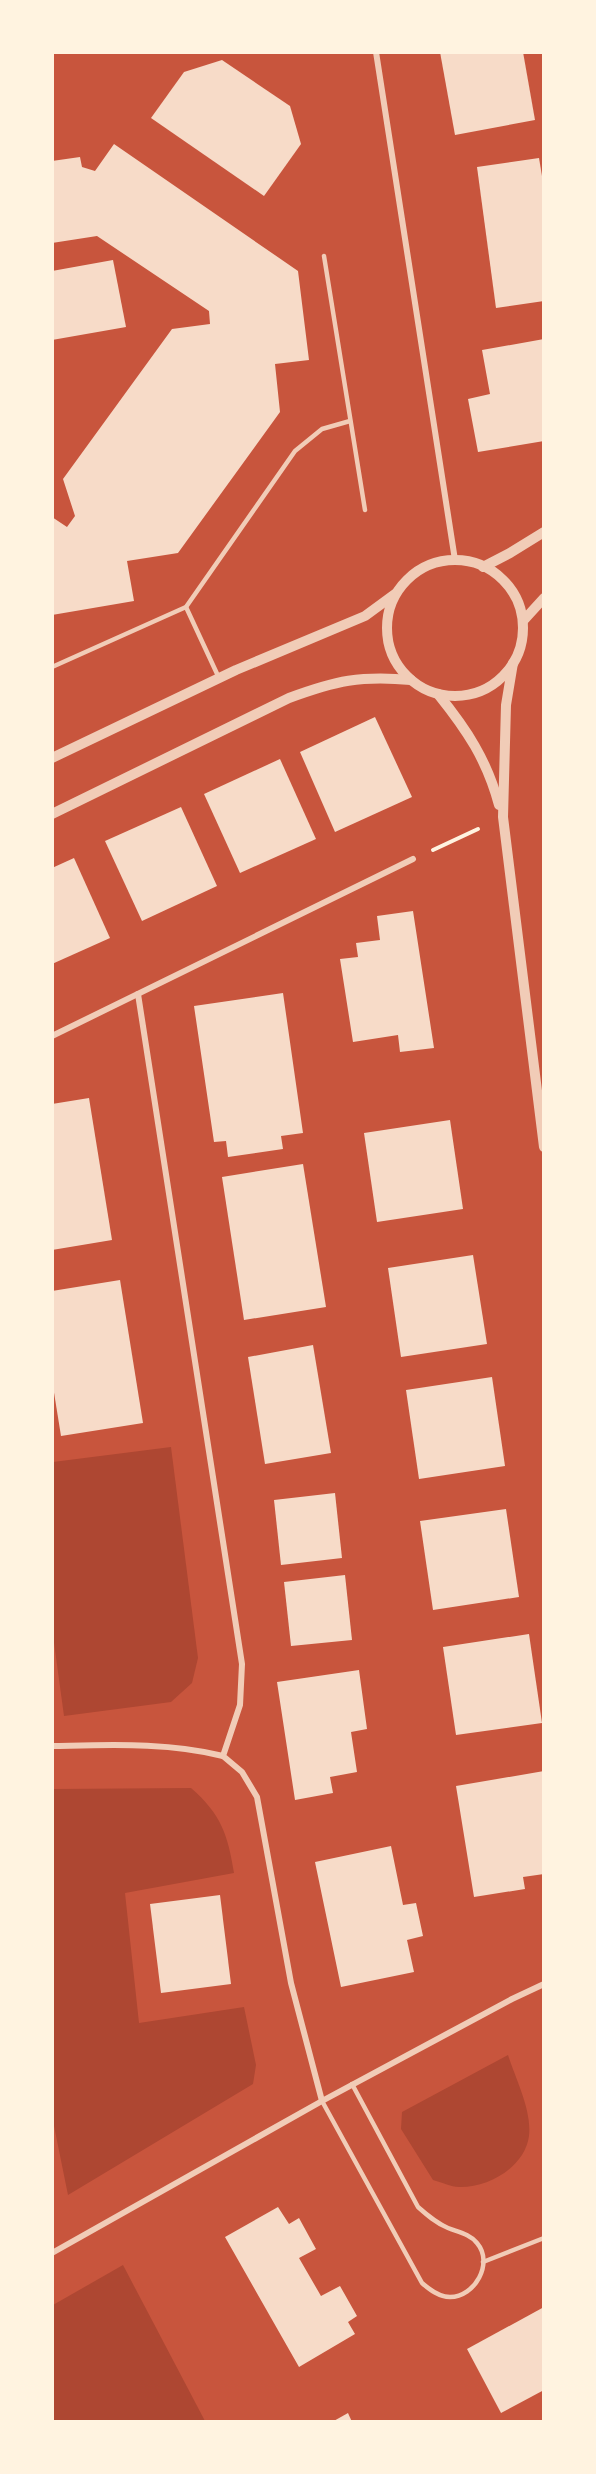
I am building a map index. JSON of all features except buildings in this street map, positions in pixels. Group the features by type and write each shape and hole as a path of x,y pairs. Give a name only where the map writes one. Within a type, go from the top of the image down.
{"street":[{"path":"376,52 455,560"},
{"path":"483,567 543,532"},
{"path":"52,758 219,678 365,616 396,594 407,580 437,562 455,560 492,571 507,584 518,601 523,621 522,638 513,663 506,705 503,817 543,1147"},
{"path":"396,594 387,623 387,638 392,654 411,680 424,689 438,694 470,695 498,680 513,663"},
{"path":"523,621 543,598"},
{"path":"52,814 290,698 329,684 355,678 383,677 411,680"},
{"path":"438,694 478,749 493,783 503,817"},
{"path":"52,1036 413,859"},
{"path":"138,994 242,1664 240,1705 223,1756"},
{"path":"52,1746 163,1747 199,1750 223,1756 242,1772 257,1797 291,1983 322,2101"},
{"path":"52,2253 322,2101 543,1984"}],"lane":[{"path":"324,256 365,510"},
{"path":"52,667 186,607 295,451 322,429 350,421"},
{"path":"186,607 219,678"},
{"path":"322,2101 422,2283 435,2294 451,2297 466,2292 480,2279 483,2262 478,2243 431,2219 418,2206 352,2085"},
{"path":"483,2262 543,2238"}],"path":[{"path":"413,859 503,817"}],"shaded area":[{"path":"171,1447 198,1658 192,1683 171,1702 64,1716 52,1628 53,1462"},
{"path":"191,1788 210,1807 222,1826 234,1873 125,1893 139,2023 244,2007 256,2065 253,2084 68,2195 52,2116 53,1789"},
{"path":"508,2055 528,2116 529,2136 520,2157 503,2174 482,2184 456,2187 433,2180 401,2129 402,2112"},
{"path":"123,2265 205,2421 53,2421 53,2305"}]}
